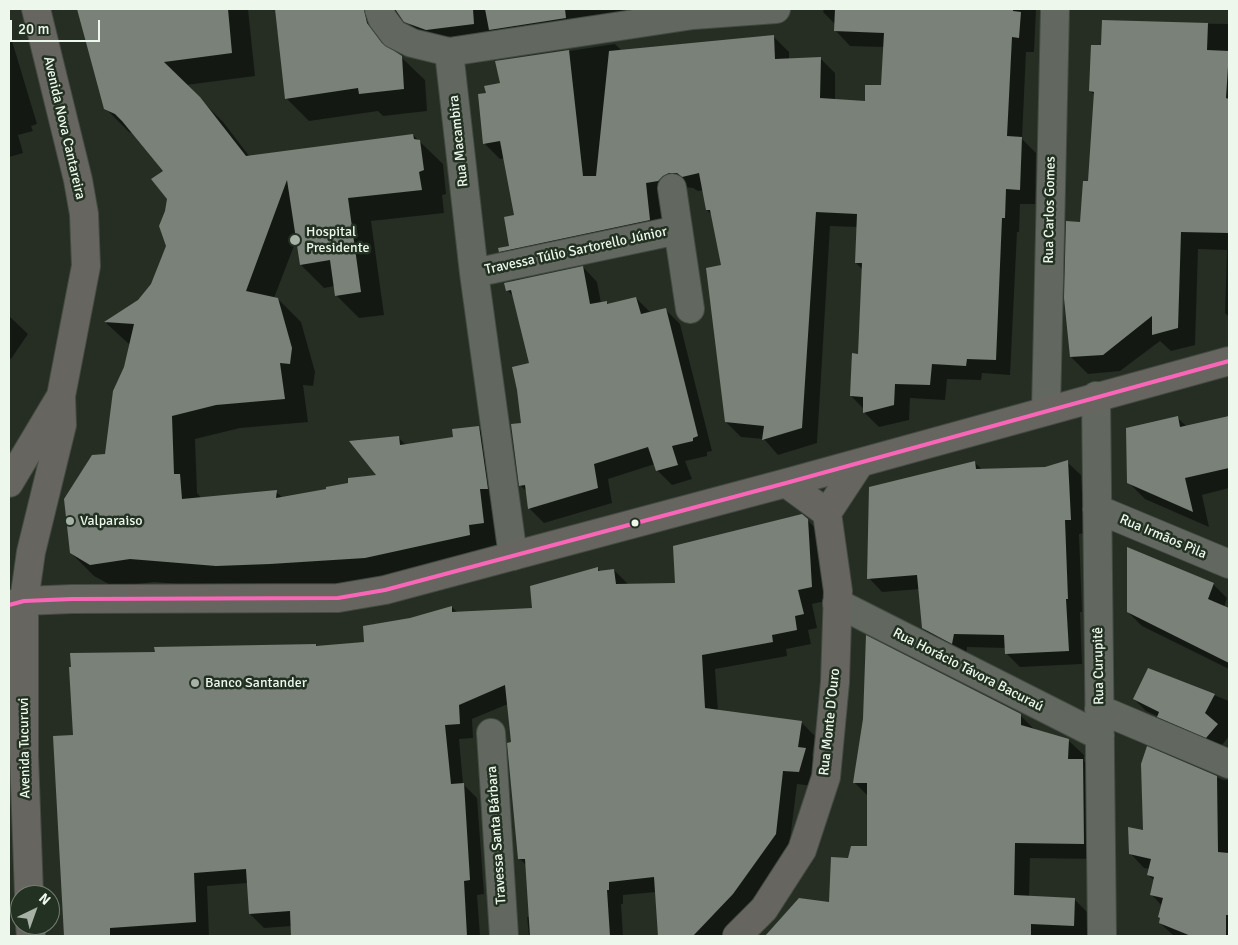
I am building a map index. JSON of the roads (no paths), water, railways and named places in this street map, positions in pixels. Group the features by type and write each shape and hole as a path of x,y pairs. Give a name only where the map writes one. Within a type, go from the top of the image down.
{"main road":[{"name":"Avenida Nova Cantareira","path":"17,603 62,425 61,396 86,266 84,214 70,141 36,9"},
{"path":"17,603 72,599 338,598 385,590 786,483 1096,396 1229,361"},
{"name":"Avenida Nova Cantareira","path":"9,483 61,396"},
{"path":"786,483 827,513 860,462"},
{"name":"Rua Monte D'Ouro","path":"737,936 764,909 802,850 826,777 835,682 838,591 827,513"},
{"name":"Avenida Tucuruvi","path":"17,603 17,788 28,885"}],"street":[{"path":"380,9 382,18 394,34 412,43 450,52 693,12 776,9"},
{"name":"Rua Carlos Gomes","path":"1046,411 1055,9"},
{"name":"Rua Macambira","path":"450,52 474,273 513,556"},
{"name":"Travessa Túlio Sartorello Júnior","path":"672,188 690,309"},
{"name":"Travessa Túlio Sartorello Júnior","path":"474,273 678,230"},
{"name":"Rua Curupitê","path":"1096,396 1099,709 1107,935"},
{"name":"Rua Irmãos Pìla","path":"1097,509 1229,564"},
{"name":"Rua Horácio Távora Bacuraú","path":"837,603 1100,736"},
{"path":"1099,709 1229,764"},
{"name":"Travessa Santa Bárbara","path":"491,733 504,936"}],"place":[{"name":"Hospital Presidente","path":"295,240"},
{"name":"Valparaiso","path":"70,521"},
{"name":"Banco Santander","path":"195,683"}]}
